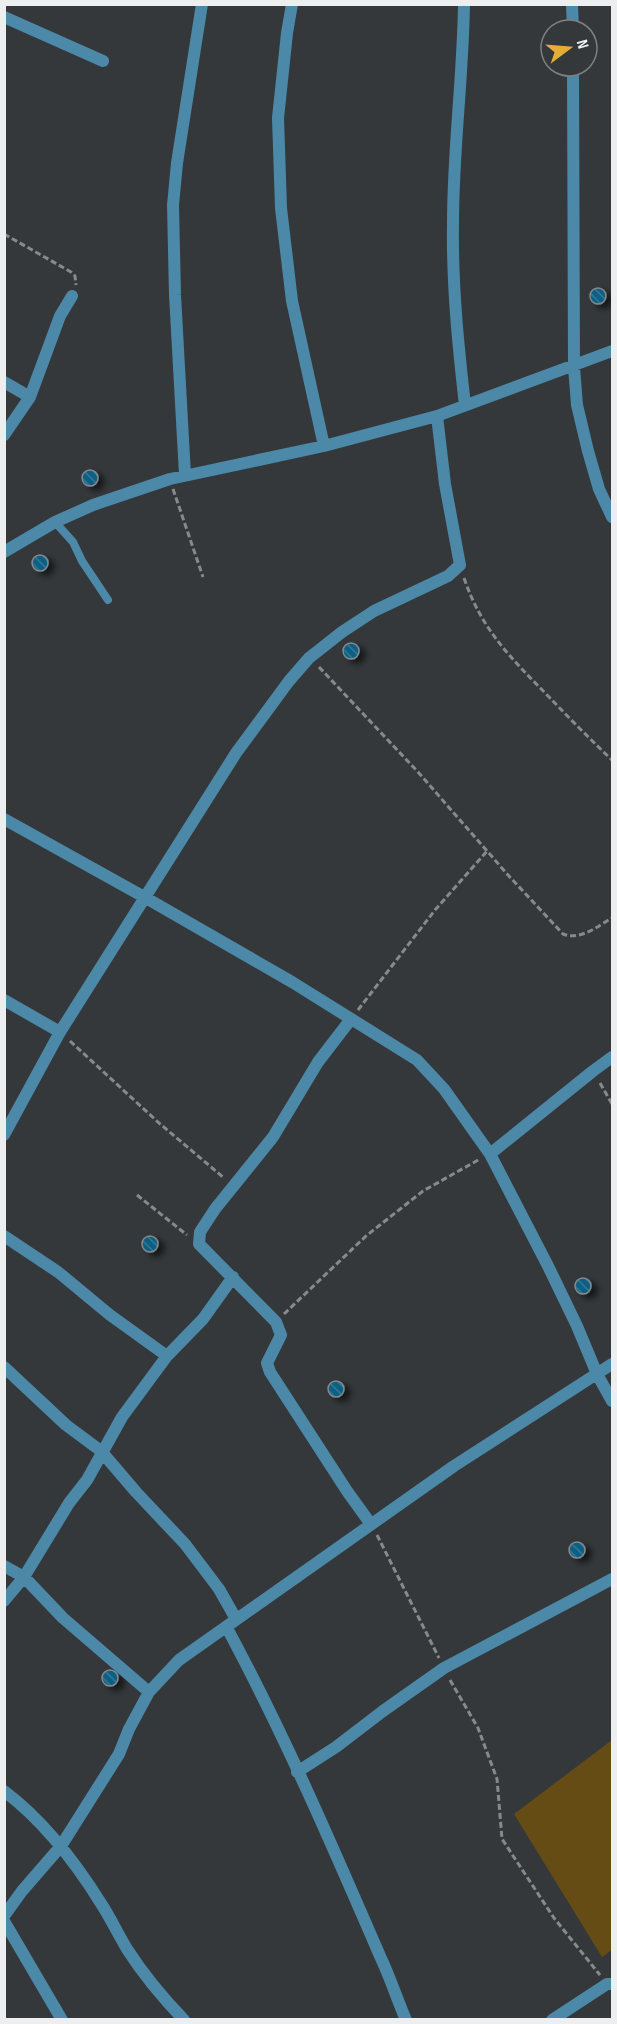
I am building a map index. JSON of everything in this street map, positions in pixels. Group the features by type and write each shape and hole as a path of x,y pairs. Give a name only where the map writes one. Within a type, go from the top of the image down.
{"street":[{"path":"185,476 175,295 173,205 183,121 202,4"},
{"path":"292,4 285,42 278,118 281,208 292,301 324,446"},
{"path":"464,4 464,46 453,222 456,308 465,405"},
{"path":"4,17 103,61"},
{"path":"573,78 574,367 577,405 599,489 612,517"},
{"path":"4,435 30,397 60,316 72,296"},
{"path":"5,550 55,522 93,505 170,479 324,446 437,416 612,351"},
{"path":"4,382 30,397"},
{"path":"4,1135 60,1032 263,714 309,658 342,632 374,611 448,576 460,565 437,416"},
{"path":"4,819 292,982 417,1060 444,1089 490,1154 548,1266 597,1374 612,1401"},
{"path":"4,1000 60,1032"},
{"path":"351,1019 318,1062 273,1137 203,1226 199,1244 276,1322 281,1335 267,1363 270,1372 370,1523"},
{"path":"490,1154 612,1058"},
{"path":"4,1236 58,1272 110,1315 167,1356"},
{"path":"4,1601 24,1577 69,1503 87,1480 101,1451 122,1417 167,1356 203,1319 233,1277"},
{"path":"4,1916 22,1891 62,1846 118,1754 149,1692 179,1660 370,1523 612,1364"},
{"path":"4,1367 66,1425 101,1451 185,1544 219,1589 249,1669 381,1958 406,2019"},
{"path":"4,1566 24,1577 63,1618 149,1692"},
{"path":"297,1772 336,1747 382,1711 444,1668 612,1579"},
{"path":"4,1791 62,1846 102,1904 127,1948 155,1987 184,2019"},
{"path":"4,1921 62,2019"},
{"path":"552,2019 611,1987"}],"lane":[{"path":"55,522 73,542 82,561 108,600"}],"path":[{"path":"4,234 75,276 76,284 72,296"},
{"path":"170,479 203,578"},
{"path":"460,565 472,601 489,632 509,656 612,760"},
{"path":"309,658 336,683 418,772 563,934 581,935 612,918"},
{"path":"351,1019 435,910 487,850"},
{"path":"60,1032 159,1123 233,1185"},
{"path":"593,1071 612,1104"},
{"path":"276,1322 366,1236 423,1191 490,1154"},
{"path":"137,1195 199,1244"},
{"path":"370,1523 444,1668 478,1728 497,1779 502,1839 554,1918 611,1987"}],"shaded area":[{"path":"612,1740 612,1950 602,1957 514,1814"}],"building":[{"path":"595,288 601,288 606,296 604,302 595,304 590,299 590,293"},
{"path":"87,470 93,470 98,478 96,484 87,486 82,481 82,475"},
{"path":"37,555 43,555 48,563 46,569 37,571 32,566 32,560"},
{"path":"348,643 354,643 359,651 357,657 348,659 343,654 343,648"},
{"path":"147,1236 153,1236 158,1244 156,1250 147,1252 142,1247 142,1241"},
{"path":"580,1278 586,1278 591,1286 589,1292 580,1294 575,1289 575,1283"},
{"path":"333,1381 339,1381 344,1389 342,1395 333,1397 328,1392 328,1386"},
{"path":"574,1542 580,1542 585,1550 583,1556 574,1558 569,1553 569,1547"},
{"path":"110,1670 116,1672 118,1678 116,1684 110,1686 104,1684 102,1678 104,1672"}]}
